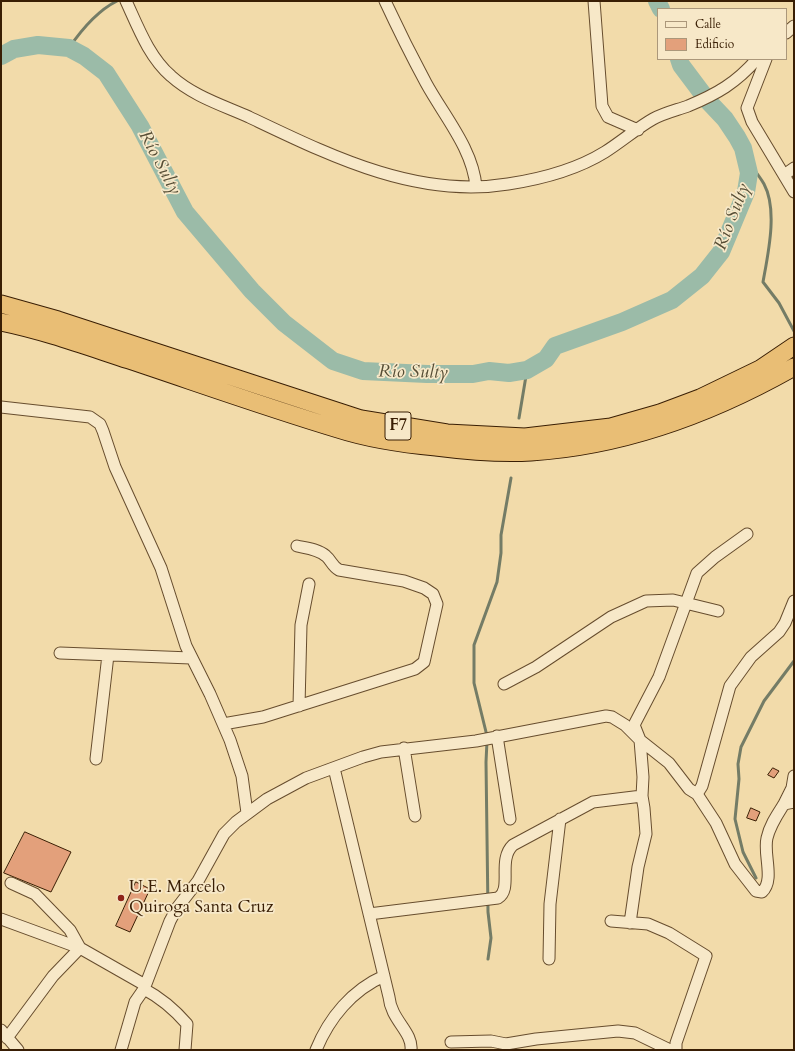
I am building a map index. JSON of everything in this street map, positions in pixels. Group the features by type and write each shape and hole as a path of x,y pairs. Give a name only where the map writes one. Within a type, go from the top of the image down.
{"highway":[{"name":"F7","path":"1,304 58,320 361,419 447,433 525,437 611,427 660,413 700,398 760,369 794,346"},
{"name":"F7","path":"1,322 60,337 339,430 414,445 473,451 531,452 604,442 666,426 706,412 756,389 794,367"}],"street":[{"path":"126,1 157,63 171,77 195,93 322,150 389,176 418,183 476,187 507,184 553,174 582,165 638,130 654,118 689,106 721,91 735,81 756,60"},
{"path":"386,1 426,83 463,146 475,173 476,187"},
{"path":"594,1 602,106 608,118 638,130"},
{"path":"766,60 747,108 752,122 794,192"},
{"path":"784,175 794,168"},
{"path":"1,407 90,418 100,424 115,467 161,568 191,658 223,724 242,776 247,814"},
{"path":"630,923 638,867 646,834 642,796 643,776 640,740 634,725 659,677 697,574 715,557 747,534"},
{"path":"223,724 257,719 299,706 421,666 426,658 437,604 433,594 424,588 404,581 338,570 332,567 326,556 319,552 297,546"},
{"path":"299,706 300,625 309,584"},
{"path":"504,684 536,666 611,617 646,602 668,600 718,611"},
{"path":"697,794 702,786 730,686 751,657 778,632 785,623 794,601"},
{"path":"60,653 191,658"},
{"path":"96,759 108,655"},
{"path":"121,1050 135,1002 144,987 170,921 177,908 198,881 224,834 247,814 290,786 334,768 363,757 404,748 476,741 606,716 618,720 669,763 689,788 697,794 716,823 735,864 751,887 756,891 762,892 766,888 768,880 765,851 767,838 771,826 789,803 794,776"},
{"path":"498,736 510,819"},
{"path":"404,748 415,816"},
{"path":"334,768 390,1006 411,1042 411,1050"},
{"path":"369,914 498,898 504,891 505,858 508,850 513,845 593,802 642,796"},
{"path":"549,959 550,904 560,819"},
{"path":"11,884 35,894 70,930 80,948"},
{"path":"1,919 80,948 159,997 174,1009 187,1024 185,1050"},
{"path":"611,921 648,924 669,933 706,956 676,1043 676,1050"},
{"path":"18,1050 4,1034 52,976 80,948"},
{"path":"316,1050 322,1034 336,1014 352,996 369,983 384,976"},
{"path":"451,1042 491,1041 506,1044 536,1039 618,1031 635,1033 670,1050"},
{"path":"482,1050 499,1043"}],"building":[{"path":"773,768 779,771 774,778 768,775"},
{"path":"751,808 760,812 756,821 747,818"},
{"path":"25,832 71,852 51,892 4,873"},
{"path":"136,882 150,889 130,932 116,926"}],"waterway":[{"path":"69,48 96,15 117,1"},
{"name":"Río Sulty","path":"657,1 660,8"},
{"name":"Río Sulty","path":"1,56 14,49 38,45 69,48 84,56 106,73 140,126 185,212 252,291 284,323 333,361 363,371 427,374 473,374 489,371 509,373 527,370 546,359 555,346 622,322 672,300 702,276 721,252 746,192 749,173 743,148 737,137 725,119 708,101 681,65 679,60"},
{"path":"745,158 764,184 770,206 771,232 763,282 779,303 794,331"},
{"path":"519,418 527,370"},
{"path":"487,736 474,683 474,645 497,582 501,553 501,535 511,478"},
{"path":"756,878 743,852 735,819 739,779 738,764 741,747 764,701 794,661"},
{"path":"487,741 488,912 491,938 488,959"}],"place":[{"name":"U.E. Marcelo Quiroga Santa Cruz","path":"121,898"}]}
